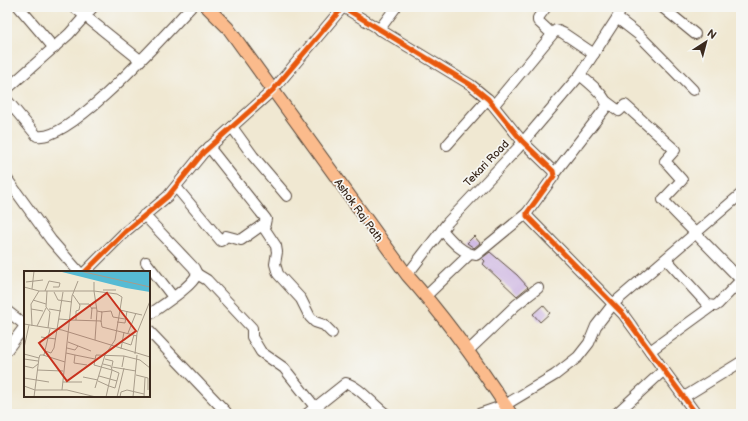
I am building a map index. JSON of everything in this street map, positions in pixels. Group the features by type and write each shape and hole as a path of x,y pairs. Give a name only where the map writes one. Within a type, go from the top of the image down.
{"main road":[{"name":"Ashok Raj Path","path":"207,7 228,28 407,275 426,296 468,351 508,409"}],"street":[{"path":"19,7 54,48"},
{"path":"74,7 140,60"},
{"path":"7,89 69,34 93,7"},
{"path":"7,100 33,133 43,137 78,119 107,94 191,7"},
{"path":"86,271 125,232 176,187 209,147 273,90 343,7 470,85 491,102 522,141 554,174"},
{"path":"379,30 396,7"},
{"path":"546,7 538,18 538,21 552,34"},
{"name":"Tekari Road","path":"407,275 469,198 580,75 617,18 622,7"},
{"path":"662,7 695,34"},
{"path":"617,18 639,34 693,90"},
{"path":"447,145 491,102 556,30 594,54"},
{"path":"580,75 607,102 619,111 624,106 675,150 665,161 682,180 663,200 741,280 718,304 712,306 650,350"},
{"path":"442,230 452,241 470,254 478,254 527,213 552,180 554,174 604,112 607,102"},
{"path":"232,127 253,156 288,196"},
{"path":"209,147 266,219 264,228 276,246 277,252 275,264 278,274 301,299 310,317 315,322 324,325 332,333"},
{"path":"7,179 56,247 78,271"},
{"path":"176,187 221,241 226,236 241,240 265,223"},
{"path":"479,414 508,409 578,357 589,342 596,326 614,304 741,194"},
{"path":"527,213 530,220 614,304 650,350 696,414"},
{"path":"144,216 194,268 197,274 212,284 252,328 252,337 261,352 284,368 315,407"},
{"path":"426,296 470,254"},
{"path":"666,259 704,303 712,306"},
{"path":"146,262 173,297"},
{"path":"150,314 193,281 197,274"},
{"path":"468,351 511,310 538,288"},
{"path":"7,311 24,324"},
{"path":"7,350 24,326"},
{"path":"150,332 226,412"},
{"path":"684,397 741,362"},
{"path":"616,414 664,370"},
{"path":"306,414 346,383 356,388 371,403 386,414"}],"building":[{"path":"474,236 480,243 474,248 467,243"},
{"path":"490,252 517,275 528,287 517,296 483,264 485,261 482,258"},
{"path":"543,305 550,313 540,322 533,314"}],"cycle path":[{"path":"343,7 471,85 488,99 522,141 553,171 554,176 527,213 527,216 623,314 696,414"},
{"path":"86,271 125,232 168,196 203,153 273,90 343,7"}]}
